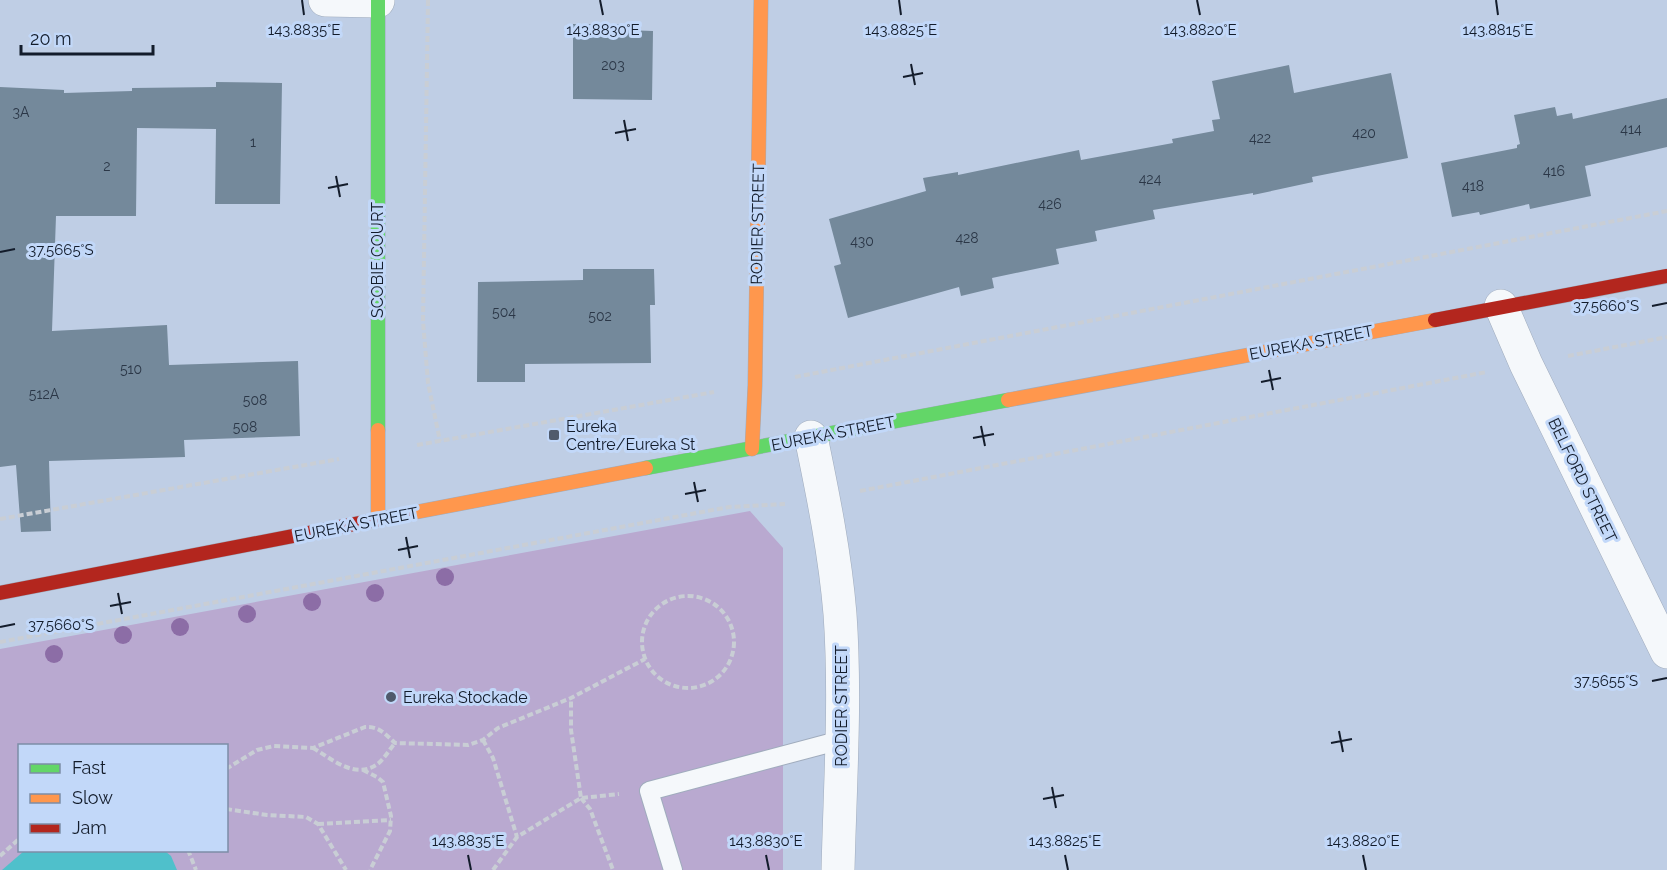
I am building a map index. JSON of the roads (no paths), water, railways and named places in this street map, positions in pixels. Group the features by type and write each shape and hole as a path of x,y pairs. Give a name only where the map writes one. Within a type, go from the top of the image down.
{"street":[{"path":"325,0 378,0"},
{"name":"SCOBIE COURT","path":"378,0 378,519"},
{"name":"RODIER STREET","path":"752,449 755,385 760,0"},
{"name":"EUREKA STREET","path":"0,593 378,519 1667,276"},
{"name":"BELFORD STREET","path":"1501,306 1526,364 1667,652"},
{"name":"RODIER STREET","path":"810,437 824,501 840,611 843,695 838,870"}],"lane":[{"path":"673,870 649,790 841,740"}],"place":[{"name":"Eureka Centre/Eureka St","path":"554,435"},
{"name":"Eureka Stockade","path":"391,697"}]}
